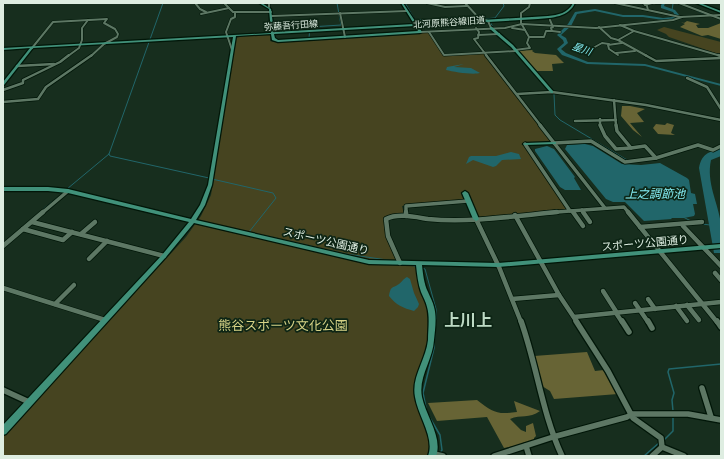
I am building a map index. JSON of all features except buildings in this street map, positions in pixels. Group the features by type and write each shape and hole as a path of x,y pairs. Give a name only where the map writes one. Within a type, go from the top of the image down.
{"street":[{"path":"195,3 206,13"},
{"path":"224,3 235,12 271,14 338,14 407,11"},
{"path":"260,3 269,7"},
{"path":"269,3 273,34"},
{"path":"402,3 420,32"},
{"path":"427,3 445,7 466,4 479,18 487,21 491,28 525,30"},
{"path":"430,32 444,55 516,51 530,48 527,42 529,37 522,24 521,13 529,7 530,3"},
{"name":"弥藤吾行田線","path":"3,49 521,19 558,15 570,10 574,3"},
{"path":"615,3 681,17 721,15"},
{"path":"648,10 644,4 661,3"},
{"path":"680,3 721,19"},
{"path":"697,3 721,12"},
{"path":"201,14 229,8"},
{"path":"232,50 226,36 226,28 231,19 235,17 235,12"},
{"path":"338,14 345,37"},
{"path":"505,28 522,24 599,27 673,20 681,17"},
{"path":"3,84 52,22 107,19 104,23 113,26 117,31 117,37 106,43 94,54 46,87 38,99 3,102"},
{"path":"3,90 22,83 24,80 71,55 81,45 82,28 88,20"},
{"path":"550,20 552,31"},
{"path":"441,23 448,30"},
{"path":"620,25 634,31 721,57"},
{"path":"599,27 611,38 618,40 648,58 656,61 664,62 721,57"},
{"path":"476,28 479,32 478,38 474,39 605,208"},
{"name":"北河原熊谷線旧道","path":"273,34 274,40 278,41 491,28 516,51 552,92"},
{"path":"529,37 544,37 546,31 560,32"},
{"path":"618,40 634,31"},
{"path":"478,35 499,34"},
{"path":"3,431 164,256 194,220 203,206 210,185 235,36"},
{"path":"593,48 602,43 617,54 636,51"},
{"path":"608,48 624,44"},
{"path":"643,58 648,58"},
{"path":"17,66 56,64"},
{"path":"687,78 707,87 721,109"},
{"path":"517,94 552,92 646,105 721,120"},
{"path":"614,100 615,125 617,131 631,148"},
{"path":"600,120 604,136 616,149 645,146 656,158"},
{"path":"576,121 616,120"},
{"path":"525,144 591,141 625,162 656,158 686,147 698,145 713,150 721,146"},
{"path":"525,144 583,226"},
{"name":"スポーツ公園通り","path":"3,189 48,189 68,191 369,262 419,264 498,264 540,262 721,246"},
{"path":"3,246 68,191"},
{"path":"465,193 498,264 512,299 531,352 552,437 562,456"},
{"path":"406,216 406,206 468,201"},
{"path":"400,263 391,242 386,219 390,217 406,216 449,221 624,207 721,327"},
{"path":"582,210 590,222"},
{"path":"515,215 559,295 608,371 633,418 660,438 662,446"},
{"path":"32,222 164,256"},
{"path":"80,234 95,222"},
{"path":"640,227 702,222"},
{"path":"683,226 706,247 721,266"},
{"path":"23,229 63,240 72,232"},
{"path":"88,259 107,241"},
{"path":"419,264 423,290 430,302 432,313 430,350 420,376 418,395 422,412 434,439 436,447 433,455 443,456"},
{"path":"715,273 721,280"},
{"path":"55,304 74,285"},
{"path":"3,288 105,320"},
{"path":"603,291 629,332"},
{"path":"512,299 559,295"},
{"path":"648,299 655,308"},
{"path":"574,317 721,302"},
{"path":"635,303 652,328"},
{"path":"687,305 699,320"},
{"path":"676,306 687,321"},
{"path":"702,388 711,417"},
{"path":"3,390 30,402"},
{"path":"494,456 552,437 627,417 632,414 677,414 711,417 721,420"},
{"path":"526,446 529,456"},
{"path":"652,456 662,446"},
{"path":"662,446 684,456"}],"green space":[{"path":"664,27 721,42 721,55 669,37 657,30"},
{"name":"熊谷スポーツ文化公園","path":"429,32 443,55 484,53 552,142 523,144 568,210 477,217 469,199 402,206 404,214 389,215 385,217 389,242 401,266 417,266 429,306 427,352 416,394 418,409 432,441 428,456 3,456 3,437 186,237 201,216 211,195 236,38 242,36 271,35 270,41 274,42"}],"shaded area":[{"path":"687,21 700,24 696,25 698,28 708,28 721,23 721,39 708,35 702,36 680,27 685,24 681,22 684,23"},
{"path":"533,50 532,51 535,53 556,55 564,63 552,64 553,71 537,71 517,51"},
{"path":"622,106 645,109 637,113 644,122 630,123 642,137 633,130 621,116"},
{"path":"667,123 674,125 671,133 675,135 658,134 653,128 656,124 665,125"},
{"path":"587,352 595,371 604,370 618,394 554,399 550,391 542,386 534,356"},
{"path":"477,400 491,410 499,413 517,412 514,401 540,411 529,416 510,419 521,430 526,432 526,426 533,423 536,436 534,438 534,442 504,448 487,417 437,421 428,403"}],"water":[{"path":"464,64 454,67 471,68 480,73 477,74 446,70 447,67"},
{"name":"上之調節池","path":"585,144 593,146 622,164 641,165 660,163 687,178 689,180 691,193 695,194 697,204 693,204 694,216 644,221 625,202 613,202 606,199 565,149 567,145"},
{"path":"547,146 554,149 575,177 574,178 581,190 565,190 560,187 535,151 535,149"},
{"path":"721,148 721,156 711,160 710,168 711,185 720,216 721,227 721,253 714,253 699,168 702,159 706,154"},
{"path":"511,152 519,154 521,159 502,160 493,167 473,160 466,164 471,156 496,156"},
{"path":"407,277 410,279 419,304 414,311 400,306 389,296 391,289"}],"waterway":[{"path":"109,154 163,3"},
{"path":"309,38 310,27 341,25 337,3"},
{"path":"405,3 415,20 477,17"},
{"path":"484,19 495,18 504,6 503,3"},
{"name":"星川","path":"663,3 662,7 674,11 677,15 676,18 663,19 643,16 623,16 595,10 576,13 570,25 559,35 565,39 566,43 559,49 564,54 587,63 645,65 721,85"},
{"path":"671,3 673,4 672,10"},
{"path":"697,11 705,14"},
{"path":"490,22 493,27"},
{"path":"537,72 553,91"},
{"path":"554,94 555,115 560,120 627,160"},
{"path":"67,189 109,154"},
{"path":"109,154 110,156 209,178"},
{"path":"212,179 273,193 276,198 249,232 346,254 394,261"},
{"path":"42,210 63,193"},
{"path":"683,217 691,221"},
{"path":"702,224 710,225"},
{"path":"411,265 417,267"},
{"path":"422,268 425,269 436,309 436,319"},
{"path":"435,327 434,348 423,393 427,413 440,435 442,450 440,453"},
{"path":"673,411 672,400 674,393 668,372 669,369 721,364"},
{"path":"663,441 673,431 673,417"},
{"path":"644,456 660,442"}],"district":[{"name":"上川上","path":"468,320"}]}
